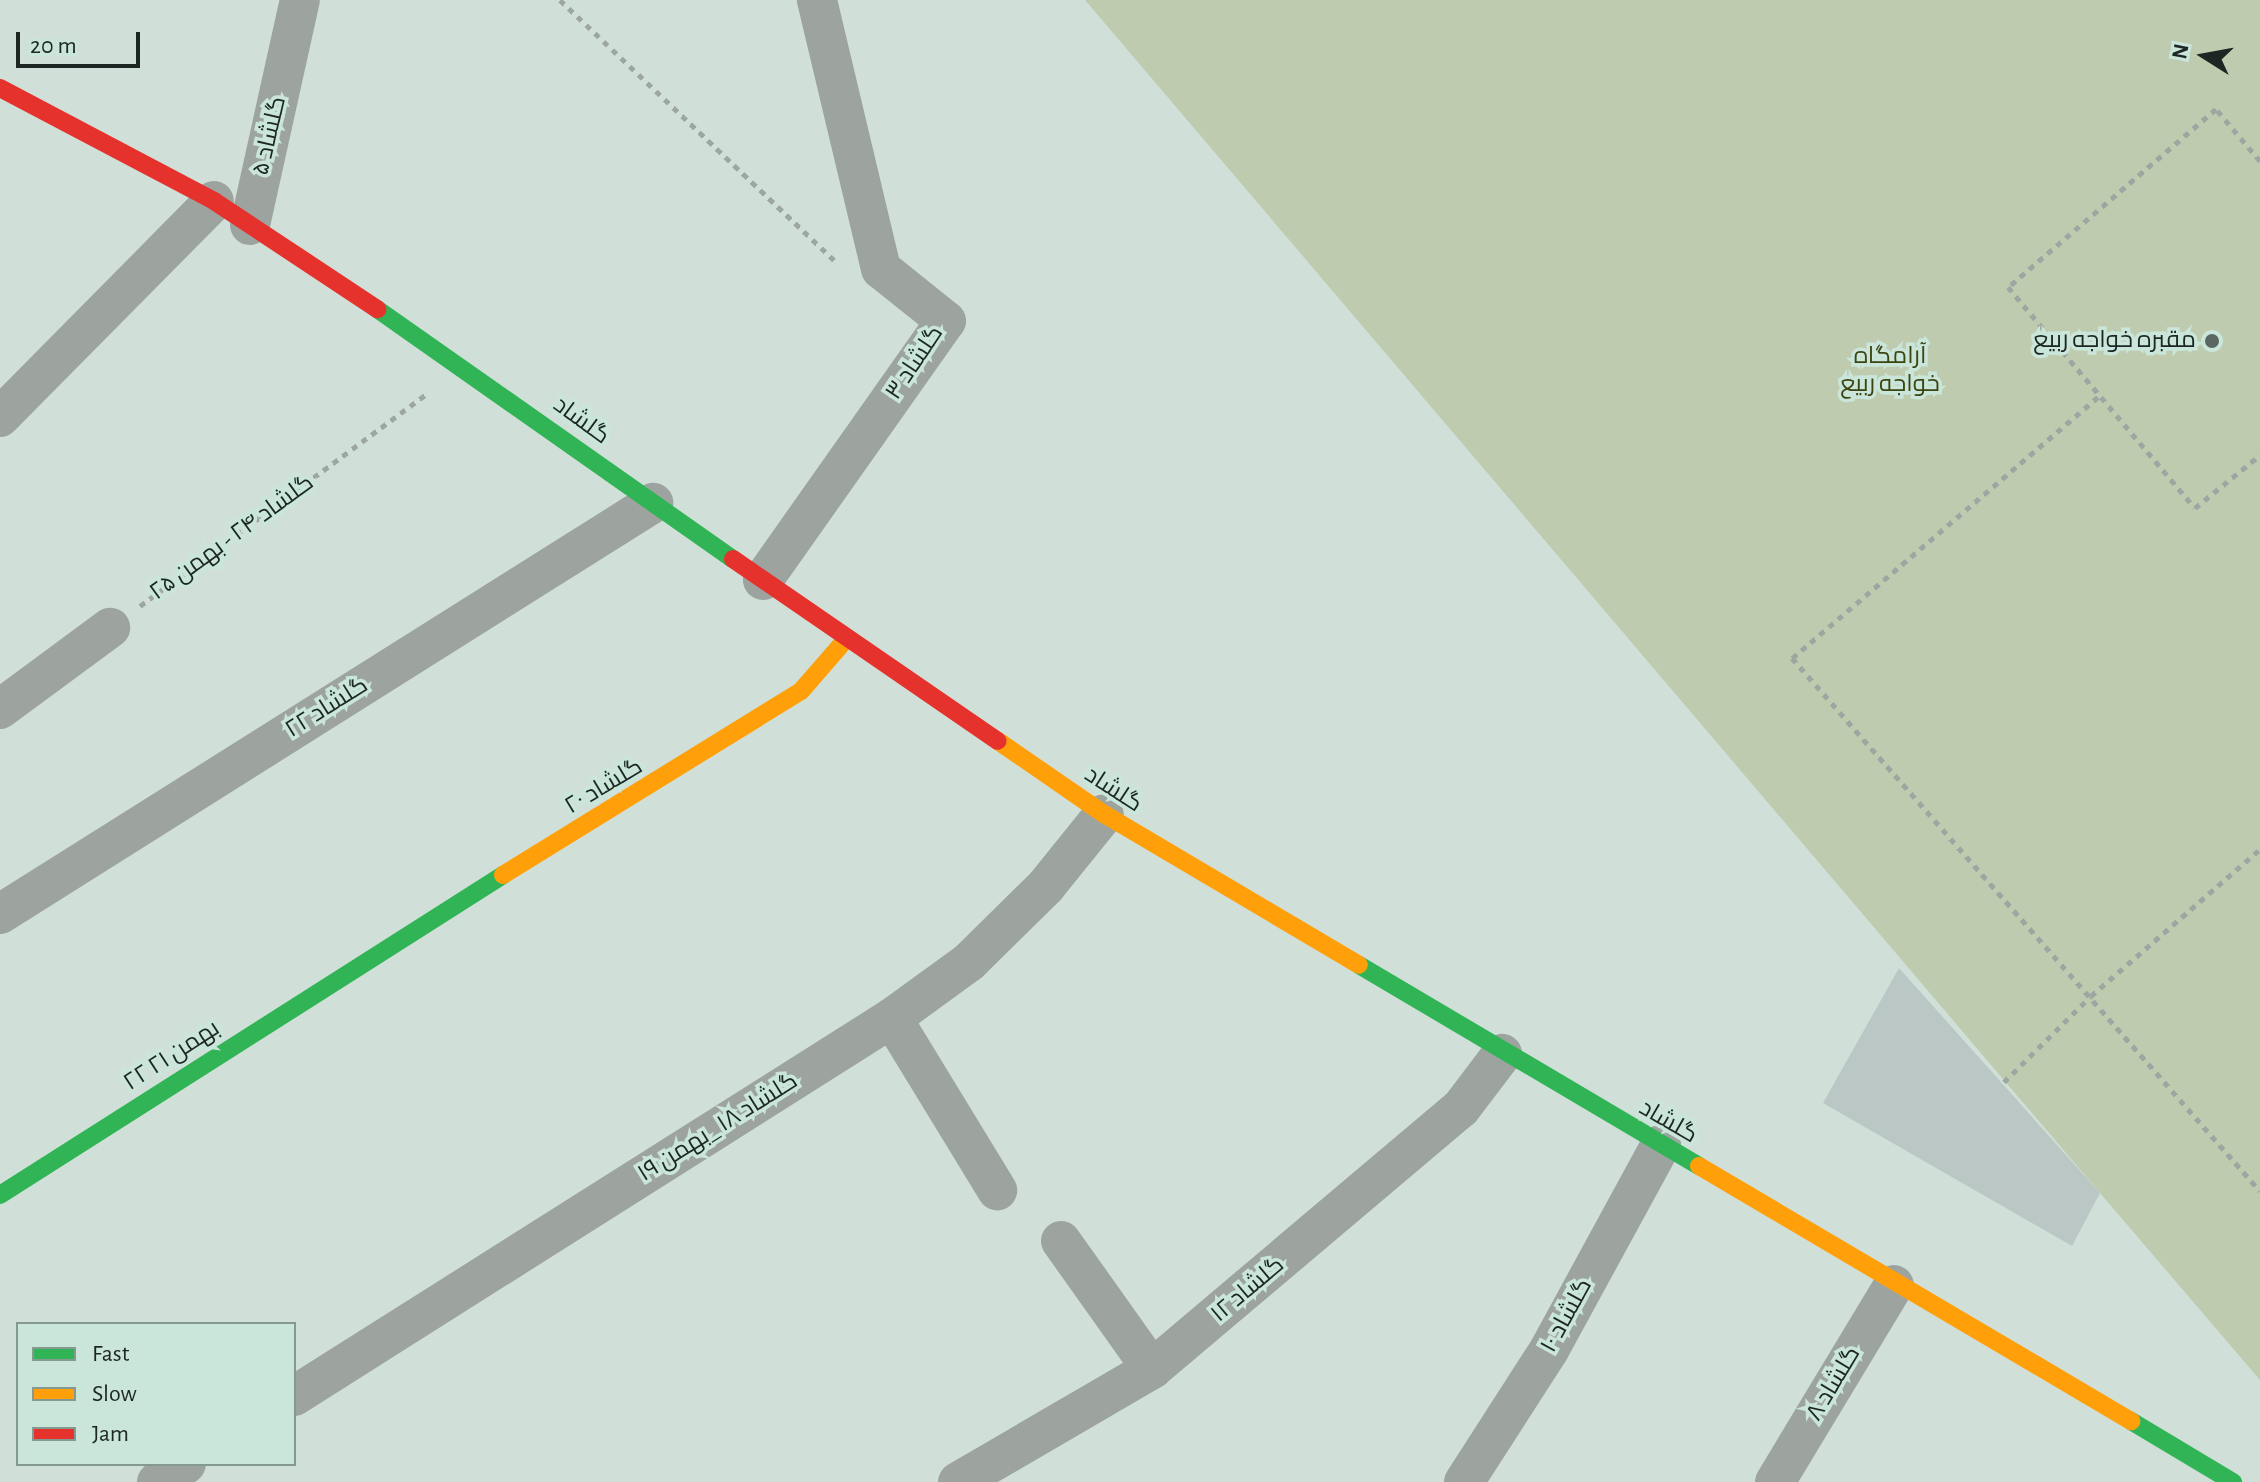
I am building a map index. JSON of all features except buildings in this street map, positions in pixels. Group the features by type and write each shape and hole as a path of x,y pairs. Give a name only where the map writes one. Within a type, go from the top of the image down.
{"street":[{"name":"گلشاد ۵","path":"250,225 300,0"},
{"path":"817,0 881,269"},
{"name":"گلشاد","path":"8,102 214,201 464,367 763,580 1104,814 1502,1054 2233,1482"},
{"path":"0,417 214,201"},
{"name":"گلشاد ۳","path":"763,580 946,321 881,269"},
{"name":"گلشاد ۲۲","path":"0,914 653,503"},
{"path":"0,709 110,628"},
{"name":"گلشاد ۲۰","path":"369,956 788,699 847,638"},
{"name":"گلشاد ۱۸ _بهمن ۱۹","path":"296,1395 892,1018 969,962 1046,886 1104,814"},
{"name":"۲۲ بهمن ۲۱","path":"0,1195 369,956"},
{"path":"892,1018 997,1190"},
{"name":"گلشاد ۱۲","path":"958,1482 1152,1369 1461,1108 1502,1054"},
{"name":"گلشاد ۱۰","path":"1464,1482 1549,1350 1661,1145"},
{"path":"1061,1241 1152,1369"},
{"name":"گلشاد ۸","path":"1775,1482 1894,1285"},
{"path":"157,1482 183,1466"}],"path":[{"path":"560,0 835,261 881,269"},
{"path":"2260,161 2216,109 2008,287 2195,508 2260,455"},
{"name":"گلشاد ۲۴ - بهمن ۲۵","path":"110,628 464,367"},
{"path":"2098,397 1792,658 2260,1191"},
{"path":"2004,1082 2091,996 2260,849"}],"green space":[{"name":"آرامگاه خواجه ربیع","path":"1085,0 2260,0 2260,1380 2100,1193"}],"traffic: fast":[{"path":"377,309 733,559"},
{"path":"0,1195 503,875"},
{"path":"1359,965 1699,1166"},
{"path":"2131,1421 2233,1482"}],"traffic: slow":[{"path":"503,875 801,691 847,638"},
{"path":"998,741 1104,814 1359,965"},
{"path":"1699,1166 2131,1421"}],"traffic: jam":[{"path":"0,88 214,201 377,309"},
{"path":"733,559 998,741"}],"place":[{"name":"مقبره خواجه ربیع","path":"2212,341"}]}
